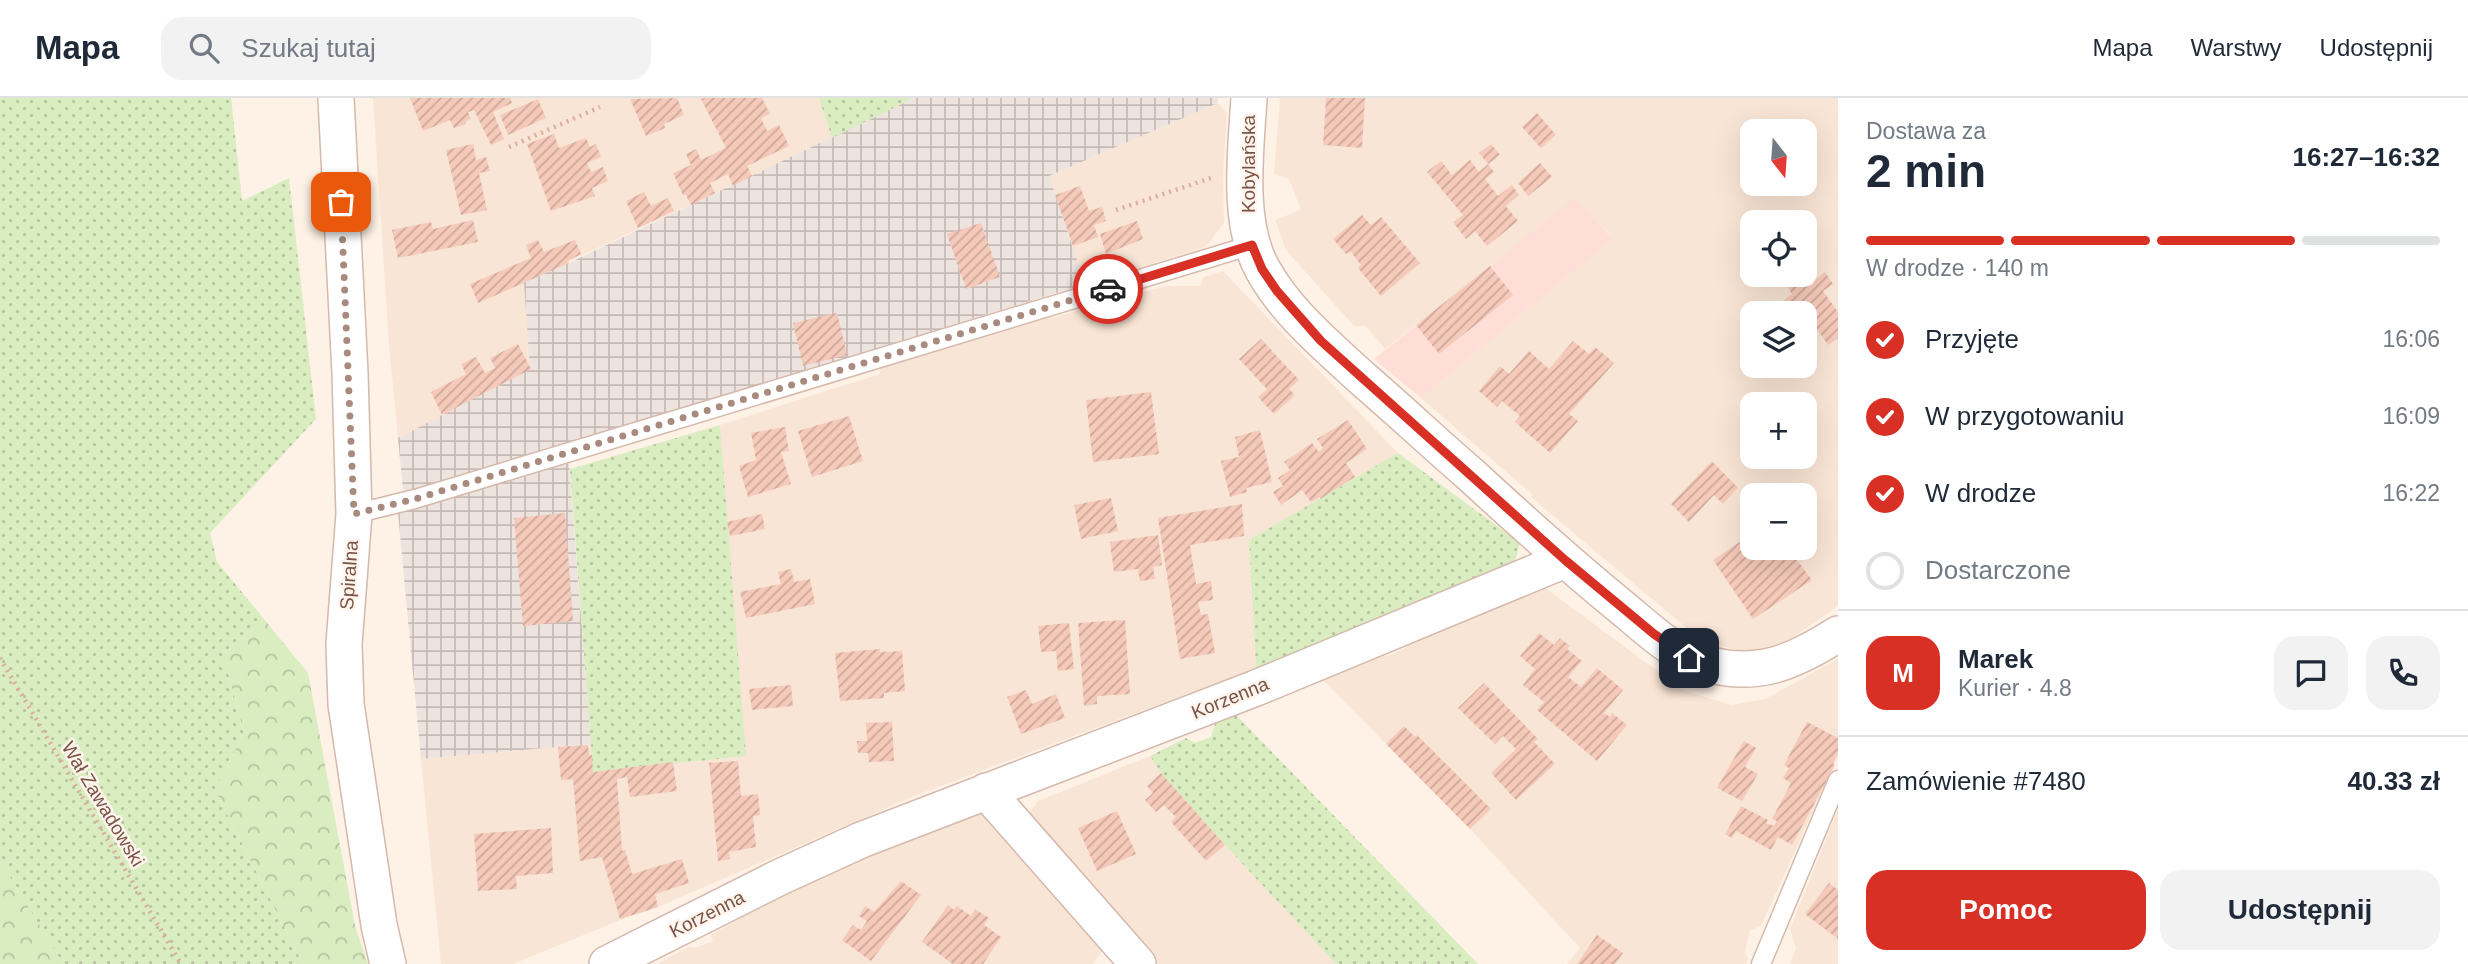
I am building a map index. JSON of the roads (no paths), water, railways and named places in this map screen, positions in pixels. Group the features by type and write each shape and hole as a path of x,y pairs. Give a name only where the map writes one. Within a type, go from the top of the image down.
{"street":[{"name":"Spiralna","path":"336,98 354,514 344,644 346,704 379,925 388,964"},
{"name":"Kobylańska","path":"1249,98 1246,209 1252,245 1262,269 1277,291 1321,341 1565,560"},
{"path":"1565,560 1672,648 1703,663 1756,670 1776,666 1797,658 1838,634"},
{"name":"Korzenna","path":"607,964 780,877 861,840 1256,688 1565,560"},
{"path":"986,791 1138,964"}],"lane":[{"path":"354,514 428,495 1252,245"},
{"path":"1761,964 1838,780"}]}
